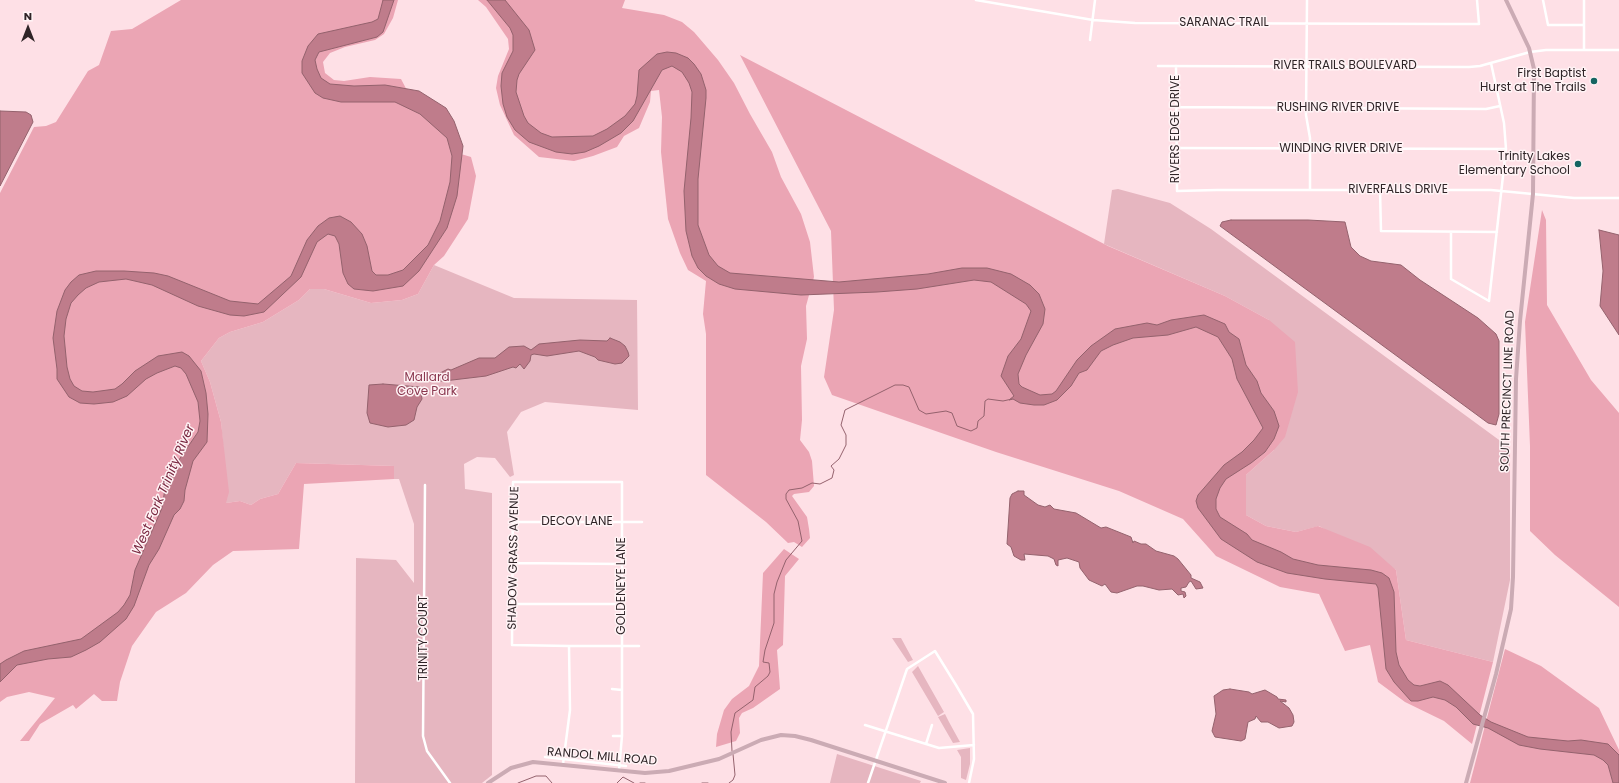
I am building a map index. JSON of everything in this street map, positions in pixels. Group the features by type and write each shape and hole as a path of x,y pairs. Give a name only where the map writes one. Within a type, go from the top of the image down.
{"main road":[{"name":"SOUTH PRECINCT LINE ROAD","path":"1466,783 1508,626 1512,593 1516,379 1520,321 1533,194 1535,83 1530,52 1506,0"},
{"name":"RANDOL MILL ROAD","path":"488,783 511,768 525,763 563,761 645,773 669,771 722,758 744,747 768,738 786,735 807,739 945,783"}],"street":[{"name":"SARANAC TRAIL","path":"976,0 1093,20 1135,23 1479,24 1477,0"},
{"path":"1090,40 1095,0"},
{"path":"1307,0 1306,108 1311,149 1310,190"},
{"path":"1542,0 1548,25 1584,25"},
{"path":"1584,0 1584,50"},
{"name":"RIVER TRAILS BOULEVARD","path":"1158,66 1469,67 1491,63 1530,52 1619,50"},
{"path":"1451,232 1451,279 1489,301 1506,149 1500,106 1491,63"},
{"name":"RIVERS EDGE DRIVE","path":"1176,66 1175,148 1177,192"},
{"name":"RUSHING RIVER DRIVE","path":"1176,107 1486,109 1500,106"},
{"name":"WINDING RIVER DRIVE","path":"1175,148 1506,149"},
{"name":"RIVERFALLS DRIVE","path":"1177,192 1217,190 1502,191 1574,198 1619,198"},
{"path":"1380,190 1381,231 1497,232"},
{"name":"SHADOW GRASS AVENUE","path":"569,646 512,645 513,482 622,482"},
{"name":"GOLDENEYE LANE","path":"619,770 622,736 622,482"},
{"name":"TRINITY COURT","path":"424,485 423,736 427,751 450,783"},
{"name":"DECOY LANE","path":"513,522 642,522"},
{"path":"513,563 622,564"},
{"path":"513,604 622,604"},
{"path":"563,761 570,710 569,646 639,646"},
{"path":"868,783 907,669 935,651 973,714 973,764 969,783"},
{"path":"612,689 622,690"},
{"path":"865,725 943,749 974,745"},
{"path":"926,744 932,725"},
{"path":"613,736 622,736"},
{"name":"RANDOL MILL ROAD","path":"545,756 563,761 626,766"}],"green space":[{"path":"1118,189 1170,203 1211,229 1510,448 1510,580 1493,662 1406,640 1396,570 1319,526 1296,532 1266,526 1246,515 1246,475 1274,450 1269,320 1225,296 1104,244 1112,190"},
{"name":"Mallard Cove Park","path":"434,265 514,298 637,300 638,410 545,402 521,412 507,432 514,475 510,477 495,458 477,457 464,464 465,489 492,493 492,775 482,783 355,783 356,558 396,560 414,583 414,524 399,479 394,479 394,466 296,463 278,494 260,499 251,505 240,501 226,503 221,422 210,382 201,361 219,338 230,332 263,322 299,300 310,289 324,289 371,303 402,300 418,294"},
{"path":"892,638 901,638 913,660 908,662"},
{"path":"918,666 944,712 938,716 912,672"},
{"path":"945,714 960,742 953,743 938,717"},
{"path":"970,748 970,764 966,780 961,778 961,757 957,750"},
{"path":"837,754 921,781 920,783 830,783"}],"shaded area":[{"path":"181,0 398,0 393,18 384,34 375,40 345,47 330,53 323,62 325,73 334,80 344,81 370,77 401,79 411,98 447,132 451,151 471,157 476,176 468,219 444,256 434,265 418,294 402,300 371,303 324,289 310,289 299,300 263,322 230,332 219,338 201,361 210,382 221,422 229,492 226,503 240,501 251,505 260,499 278,494 296,463 394,466 394,479 304,484 299,549 233,551 213,565 186,593 156,612 132,646 120,682 117,701 102,701 94,694 76,709 73,705 40,724 29,741 20,741 55,698 29,692 7,697 0,702 0,193 34,127 46,126 56,122 88,71 99,65 111,31 132,29"},
{"path":"383,0 394,0 383,32 377,37 319,52 315,60 317,69 321,78 330,84 354,86 385,85 419,91 446,108 454,121 463,146 457,196 447,228 419,271 403,286 373,291 354,289 348,284 343,273 339,244 335,236 328,234 317,242 301,277 264,312 244,316 230,315 198,306 152,285 126,279 99,282 86,288 78,295 71,303 66,319 64,336 67,367 70,379 74,386 82,391 93,392 115,389 135,371 158,356 182,352 189,356 201,371 206,393 208,414 207,442 193,461 185,490 184,501 180,509 174,515 159,549 149,565 134,606 126,619 100,642 86,650 71,657 48,659 17,665 0,682 0,664 6,660 24,651 81,639 118,612 124,605 130,595 135,570 162,508 166,482 170,473 198,432 200,421 198,402 186,374 181,368 175,366 146,379 127,396 113,402 94,404 80,403 69,397 57,379 53,338 57,311 65,290 71,282 79,275 96,271 154,273 168,276 230,301 258,304 291,276 307,240 318,226 329,218 340,216 351,222 362,234 367,246 372,271 376,275 388,275 403,270 428,245 440,221 450,182 452,156 447,138 420,114 395,102 341,102 323,98 315,93 302,73 302,61 308,46 318,34 372,22 378,19"},
{"path":"478,0 625,0 622,8 664,15 682,22 694,32 718,60 734,83 772,152 781,177 801,214 810,242 814,277 806,306 807,339 801,366 802,420 800,440 809,452 812,461 814,486 809,492 794,494 792,496 807,517 810,538 802,547 794,542 788,543 766,522 706,475 706,334 703,314 706,281 688,270 680,253 668,219 661,152 662,117 659,90 651,91 650,102 639,128 624,136 617,147 574,161 539,157 514,135 500,105 496,88 498,76 509,49 508,39 486,7"},
{"path":"487,0 505,0 529,30 535,50 519,74 516,92 524,116 528,123 541,133 552,137 593,136 607,129 625,116 635,104 639,70 657,54 667,52 676,53 688,58 694,64 701,74 706,90 698,179 698,225 709,255 718,266 730,273 839,282 928,274 962,268 987,268 1011,274 1030,285 1039,294 1045,309 1043,324 1026,355 1018,374 1019,384 1022,387 1040,395 1052,394 1056,391 1077,360 1091,346 1115,329 1147,323 1157,325 1171,320 1204,315 1225,324 1229,332 1239,339 1246,365 1257,381 1261,393 1274,411 1279,426 1274,439 1265,452 1226,479 1220,488 1216,499 1216,509 1220,517 1247,534 1252,540 1281,552 1293,559 1318,565 1371,570 1382,573 1389,578 1394,592 1396,652 1399,665 1408,680 1414,685 1420,686 1440,681 1448,685 1480,715 1491,722 1528,737 1568,741 1581,740 1608,744 1619,755 1619,783 1613,783 1608,765 1594,755 1519,745 1488,728 1473,724 1456,707 1445,700 1433,697 1418,701 1411,701 1394,682 1386,669 1378,588 1376,584 1325,579 1287,573 1257,562 1221,539 1198,508 1196,501 1198,495 1224,465 1242,452 1263,428 1237,379 1232,359 1218,337 1196,327 1168,335 1133,338 1113,345 1101,351 1087,370 1079,373 1071,386 1057,400 1044,405 1034,405 1020,403 1013,399 1009,400 1014,396 1001,376 1008,356 1021,339 1031,311 1026,304 991,282 974,280 917,289 801,295 735,289 719,284 706,276 698,268 692,256 686,231 684,191 692,92 689,83 682,72 672,66 662,70 633,121 621,133 599,146 585,152 572,154 556,152 529,142 515,130 507,117 503,104 501,86 502,73 513,51 513,35 510,28"},
{"path":"740,55 1108,246 1225,296 1269,320 1295,342 1298,392 1285,437 1274,450 1246,475 1246,515 1266,526 1296,532 1318,526 1370,547 1396,570 1406,640 1493,662 1472,744 1444,721 1405,702 1378,682 1370,645 1345,651 1319,594 1280,587 1216,556 1183,519 1119,491 996,452 832,395 824,377 834,310 831,231"},
{"path":"0,111 26,112 31,115 33,122 0,186"},
{"path":"1542,210 1546,220 1547,305 1591,380 1619,413 1619,607 1555,555 1530,531 1530,446 1525,322"},
{"path":"1231,220 1308,220 1345,222 1351,247 1360,256 1371,261 1401,265 1420,280 1478,318 1496,334 1499,341 1499,414 1496,425 1488,423 1220,226 1222,222"},
{"path":"1599,230 1619,235 1619,335 1600,306 1603,271"},
{"path":"610,338 620,342 625,346 628,352 629,356 622,363 615,364 598,360 595,357 579,351 547,356 534,354 531,355 530,361 524,369 520,364 516,368 513,367 486,376 444,381 440,381 438,378 438,374 448,369 451,370 479,358 495,358 509,347 524,346 531,350 539,344 580,340 607,341"},
{"path":"383,384 420,387 422,399 417,407 414,420 406,425 388,427 370,423 367,413 369,385"},
{"path":"1018,491 1024,491 1024,495 1038,505 1045,507 1050,505 1054,509 1076,513 1101,528 1106,527 1131,537 1133,543 1134,541 1141,544 1146,544 1156,551 1174,556 1191,575 1191,578 1200,582 1203,588 1196,589 1191,581 1189,582 1186,587 1181,588 1181,591 1185,592 1186,596 1184,598 1183,594 1178,595 1172,589 1159,590 1143,586 1137,586 1117,593 1111,592 1105,584 1102,586 1089,580 1080,568 1079,562 1067,558 1058,560 1058,566 1056,565 1054,559 1048,556 1024,554 1025,560 1021,560 1014,556 1011,547 1007,544 1010,498 1012,494"},
{"path":"784,549 799,559 785,576 783,645 777,650 780,689 753,708 742,713 739,718 740,733 736,741 716,747 717,734 724,710 732,699 749,686 759,666 763,573"},
{"path":"1505,649 1541,666 1599,708 1619,750 1619,783 1470,783"},
{"path":"1230,689 1249,692 1252,694 1265,690 1278,699 1286,700 1286,702 1280,701 1289,708 1293,715 1294,722 1292,726 1279,728 1268,722 1261,722 1256,716 1255,719 1248,722 1245,739 1241,741 1215,737 1212,731 1216,714 1214,696 1223,690"}],"waterway":[{"path":"732,751 731,732 735,713 753,700 755,687 768,676 770,672 769,663 763,662 765,650 774,623 774,594 786,560 802,541 798,521 786,499 786,494 789,490 802,488 812,483 820,484 832,478 834,470 831,466 839,459 846,445 846,435 841,425 845,410 895,385 903,385 909,387 919,410 926,414 946,411 952,413 957,426 971,431 977,428 978,421 984,416 985,401 988,399 1003,401 1012,399"},
{"path":"729,783 733,780 735,775 733,754"},
{"path":"518,783 536,776 546,776 552,783"},
{"path":"617,783 623,777 634,783"},
{"path":"640,783 645,783"},
{"path":"702,783 708,783"}],"place":[{"name":"First Baptist Hurst at The Trails","path":"1594,81"},
{"name":"Trinity Lakes Elementary School","path":"1578,164"}],"water label":[{"name":"West Fork Trinity River","path":"164,490"}]}
